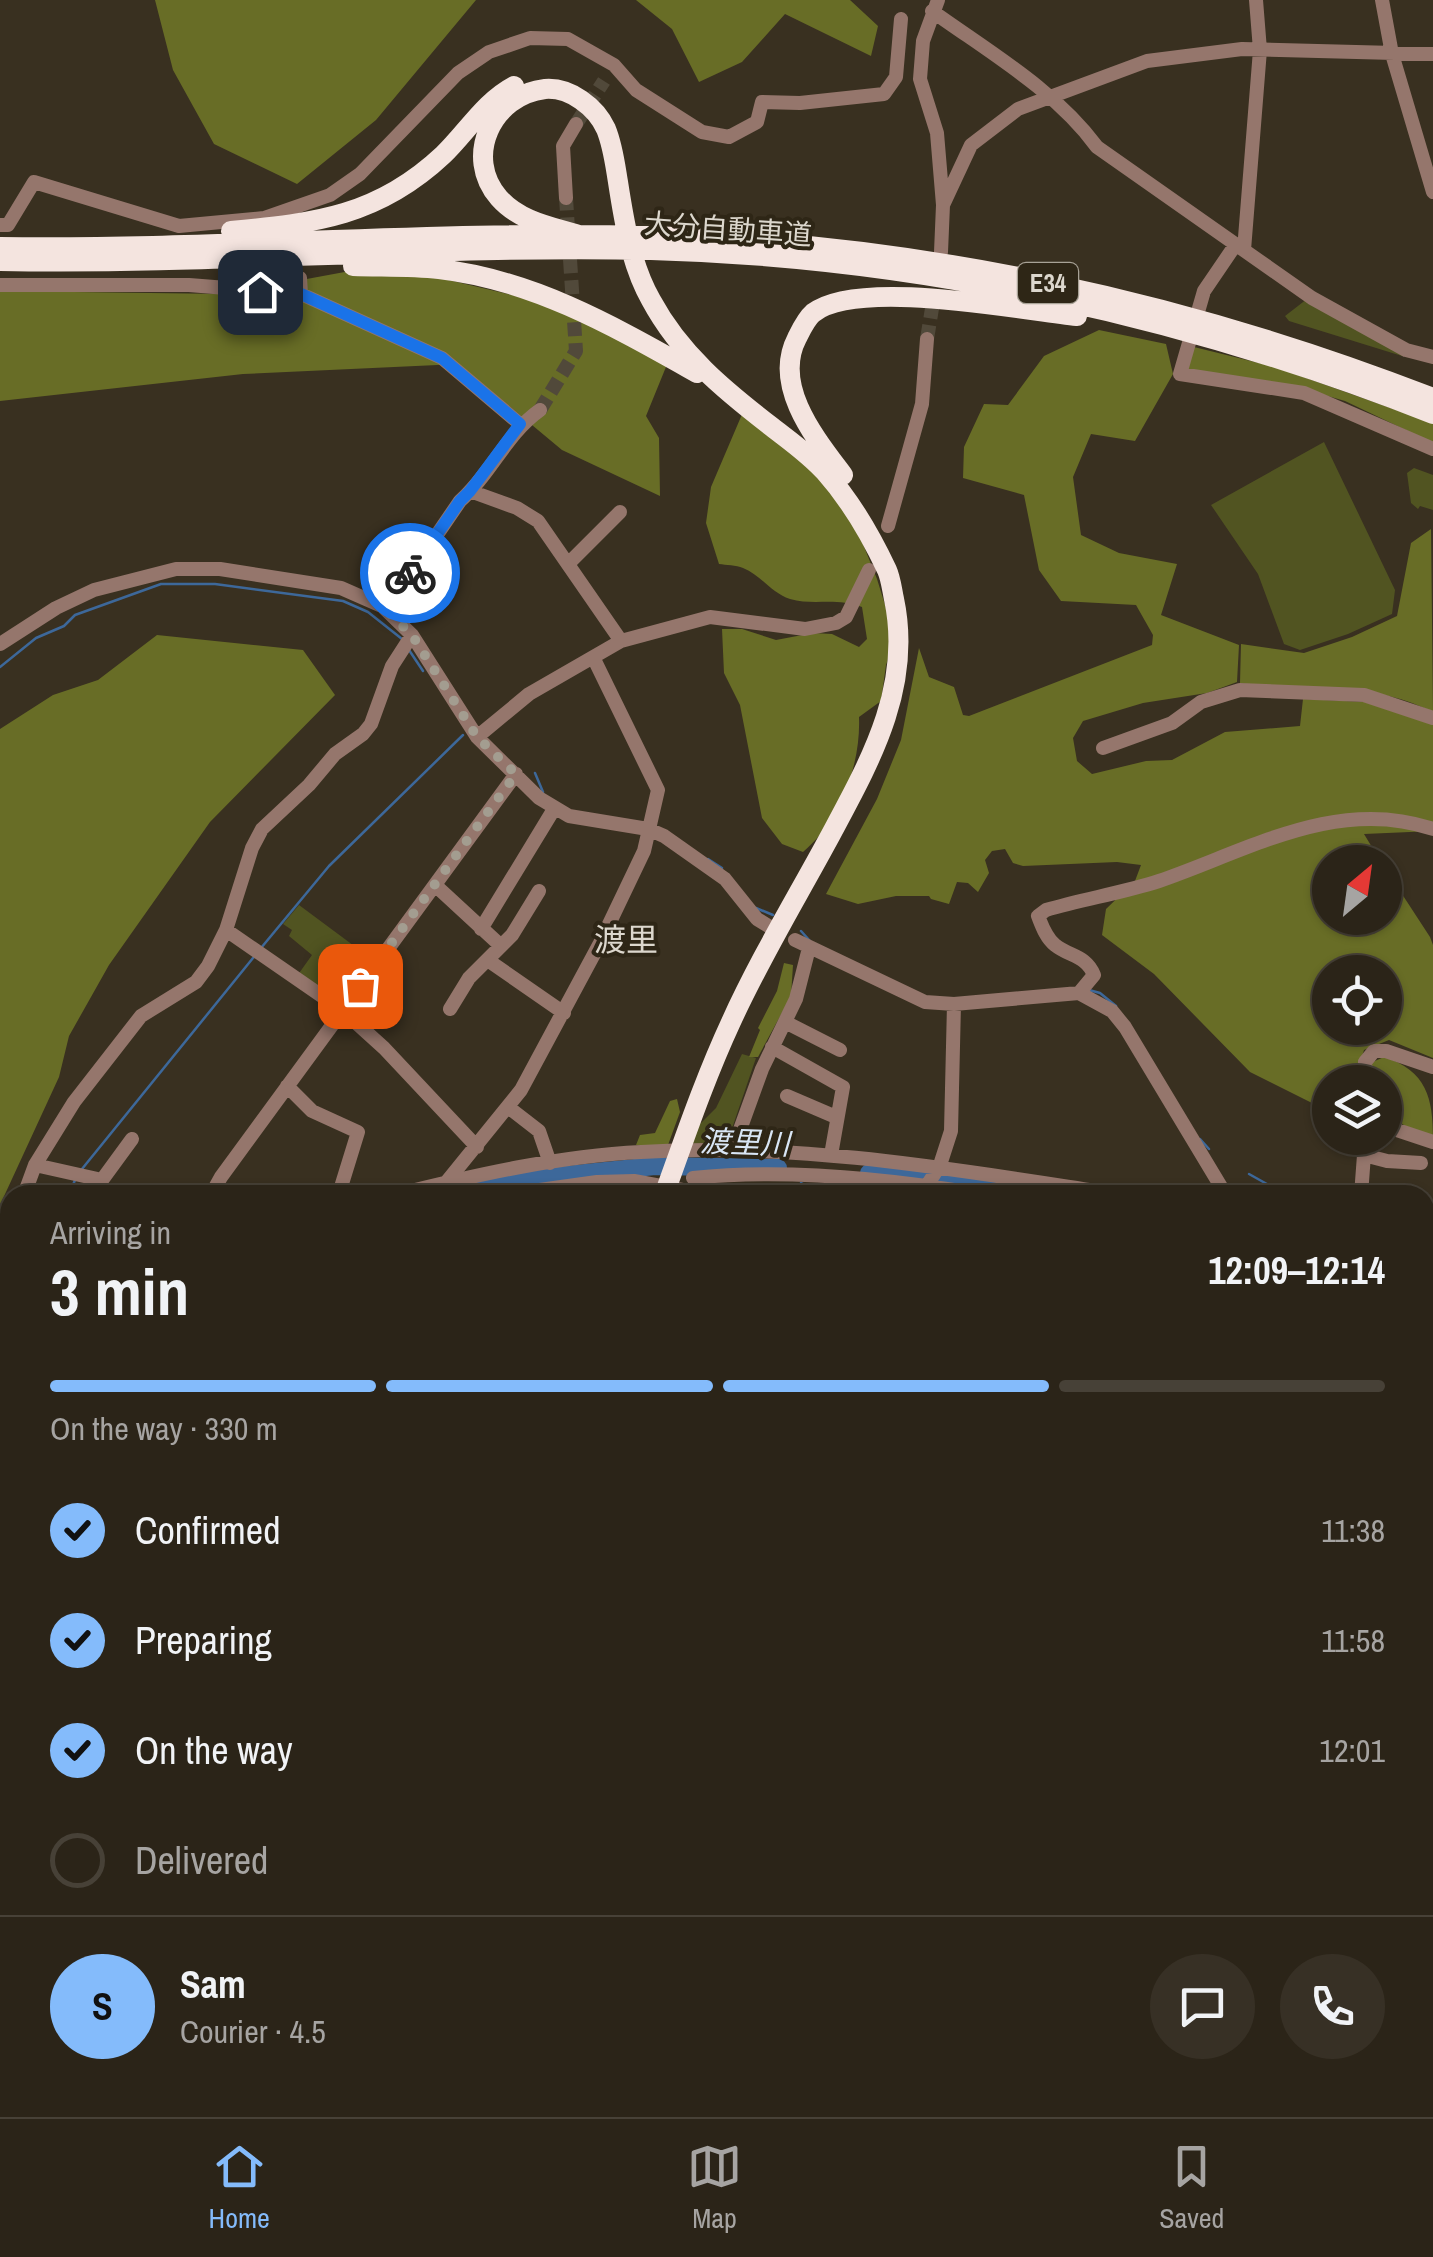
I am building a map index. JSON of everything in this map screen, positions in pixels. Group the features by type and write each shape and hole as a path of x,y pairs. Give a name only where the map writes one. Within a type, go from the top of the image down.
{"highway":[{"path":"65,248 293,226 338,217 401,190 462,137 488,103 510,87 532,78 574,82 596,96 613,122 642,262 680,333 729,380 832,460"},
{"path":"582,236 530,220 512,210 499,198 485,173 485,133 510,102 522,96 548,89 558,91 584,102 597,114 615,158 640,278 678,342 720,386 825,471 888,572 900,625 901,647 888,717 879,742 731,1022 668,1185"},
{"name":"大分自動車道","path":"0,247 480,236 582,236 614,243"},
{"name":"大分自動車道","path":"0,261 185,260 614,243 806,245 1029,279 1116,298 1248,334 1433,398"},
{"name":"大分自動車道","path":"651,243 951,280 1113,312 1262,352 1433,414"},
{"path":"185,260 438,269 481,277 562,301 627,332 720,386"},
{"path":"692,1121 878,769 898,715 909,634 898,576 893,556 875,524 795,400 790,377 793,346 803,326 813,313 839,302 860,297 906,298 1083,317 1262,352"}],"street":[{"path":"1256,0 1260,50 1240,247 1204,290 1180,374 1304,393 1433,449"},
{"path":"1382,0 1392,54 1433,192"},
{"path":"941,252 943,205 936,133 920,79 923,41 935,6 1080,123 1097,147 1312,298 1406,350 1433,357"},
{"path":"0,225 8,225 34,182 179,226 298,212 360,174 458,73 489,52 530,38 568,39 614,65 636,90 702,132 729,137 757,122 762,102 800,103 884,94 896,76 901,19"},
{"path":"943,205 972,145 1018,109 1147,61 1260,50 1433,54"},
{"path":"604,80 614,65"},
{"path":"566,198 563,146 576,124"},
{"path":"300,278 301,294"},
{"path":"0,285 189,285 301,294 442,358 520,424"},
{"path":"888,526 922,404 927,339"},
{"path":"382,606 392,599 520,424 540,410"},
{"path":"470,491 517,508 538,521 620,641"},
{"path":"568,564 620,512"},
{"path":"0,644 56,608 94,590 176,569 220,569 341,588 382,606 477,737 554,809 603,824 649,825 725,879 757,919 770,927"},
{"path":"477,737 529,694 620,641 710,617 805,629 836,623 846,616 868,570"},
{"path":"28,1185 35,1165 74,1102 140,1016 196,982 208,966 226,930 252,848 262,830 335,754 371,724 392,666 408,641"},
{"path":"444,1185 521,1090 644,851 658,790 594,659"},
{"path":"1102,748 1172,723 1208,699 1240,690 1364,696 1433,718"},
{"path":"218,1185 516,774"},
{"path":"481,929 554,809"},
{"path":"795,940 914,1000 954,1004 1082,989 1094,975 1092,970 1085,960 1050,940 1038,916 1046,910 1141,887 1300,827 1375,819 1433,829"},
{"path":"436,885 500,945"},
{"path":"450,1009 469,978 512,935 539,892"},
{"path":"226,930 342,1010 384,1048 477,1147"},
{"path":"734,1149 772,1047 796,999 809,948"},
{"path":"489,961 564,1013"},
{"path":"1082,989 1112,1011 1125,1027 1220,1185"},
{"path":"927,1185 940,1165 951,1131 954,1004"},
{"path":"785,1022 840,1050"},
{"path":"772,1047 843,1087 831,1156"},
{"path":"1365,1065 1374,1051 1386,1051 1433,1066"},
{"path":"287,1086 312,1111 358,1132 343,1185"},
{"path":"786,1096 836,1117"},
{"path":"508,1107 539,1131 550,1164"},
{"path":"1402,1131 1433,1142"},
{"path":"35,1165 102,1180 132,1139"},
{"path":"435,1185 639,1152 734,1149 940,1165 1051,1185"},
{"path":"690,1185 707,1150"},
{"path":"1361,1185 1364,1155 1421,1163"},
{"path":"697,1185 724,1175 797,1176 879,1185"},
{"path":"575,1185 634,1181 665,1185"}],"green space":[{"path":"155,0 476,0 376,120 297,184 214,144 173,70"},
{"path":"636,0 850,0 878,26 871,56 785,14 742,62 699,82 672,29"},
{"path":"350,271 427,275 555,305 668,362 646,416 659,438 660,496 562,450 459,364 243,374 0,401 0,291 225,294"},
{"path":"1307,299 1404,351 1402,356 1289,321 1285,316"},
{"path":"1099,330 1166,344 1173,374 1135,441 1091,434 1073,477 1081,535 1119,553 1177,564 1161,615 1239,645 1237,682 1207,693 1143,703 1083,721 1073,738 1077,761 1092,774 1146,761 1172,760 1225,732 1300,726 1303,699 1365,702 1433,724 1433,831 1364,834 1371,845 1312,845 1312,935 1402,935 1402,894 1433,945 1433,1058 1401,1045 1402,955 1312,955 1312,1045 1376,1045 1364,1050 1359,1065 1312,1065 1312,1103 1250,1072 1154,974 1102,935 1106,909 1135,881 1141,865 1117,862 1023,866 1013,863 1005,849 992,851 985,860 989,873 978,892 968,883 957,882 949,904 929,896 896,896 858,904 826,894 877,799 901,740 919,648 929,677 954,687 963,715 969,716 1152,645 1153,635 1136,605 1061,601 1039,570 1024,495 963,478 964,447 984,404 1008,405 1044,356"},
{"path":"1194,347 1275,367 1433,423 1433,443 1345,401 1300,388 1186,372"},
{"path":"743,412 822,473 851,514 890,621 893,644 881,701 859,717 856,754 846,791 828,825 803,852 782,844 762,818 740,705 724,673 722,629 742,629 776,640 813,633 832,634 859,647 867,639 862,607 790,599 749,571 719,564 706,523 711,487"},
{"path":"1324,442 1395,590 1392,614 1300,650 1284,644 1258,574 1211,505"},
{"path":"1414,468 1433,475 1433,510 1420,506 1418,509 1411,503 1407,473"},
{"path":"1431,529 1433,712 1361,691 1240,683 1241,644 1304,653 1397,616 1411,543"},
{"path":"157,635 303,650 335,695 210,822 109,965 69,1036 59,1077 9,1185 0,1185 0,729 53,695 98,680"},
{"path":"299,905 369,957 335,1003 297,976 312,955 289,936 292,930 283,924"},
{"path":"784,963 793,965 791,996 758,1057 749,1057 758,1028 777,991"},
{"path":"742,1054 756,1058 726,1146 688,1145 694,1130 716,1108"},
{"path":"1384,1057 1401,1065 1368,1065"},
{"path":"1402,1065 1425,1088 1433,1139 1405,1126"},
{"path":"677,1099 680,1112 668,1145 636,1145 640,1135 655,1133 670,1101"}],"waterway":[{"path":"0,667 36,638 64,626 75,615 161,584 215,584 343,601 368,612 402,639"},
{"path":"409,650 423,671"},
{"path":"261,948 329,866 463,735"},
{"path":"535,773 543,792"},
{"path":"708,859 722,868"},
{"path":"756,908 773,915"},
{"path":"801,931 810,941"},
{"path":"82,1169 253,958"},
{"path":"1089,990 1100,993 1116,1006"},
{"path":"1200,1139 1209,1149"},
{"name":"渡里川","path":"493,1185 655,1166 778,1168"},
{"name":"渡里川","path":"869,1173 977,1185"},
{"path":"1249,1174 1269,1185"},
{"path":"73,1185 75,1180"},
{"path":"801,1183 805,1185"}],"tunnel":[{"path":"576,124 604,81"},
{"path":"540,410 576,351 566,198"},
{"path":"927,339 935,290"}],"way so far":[{"path":"360,986 516,774 477,737 412,635 382,606 392,599 410,573"}],"district":[{"name":"渡里","path":"626,939"}],"route":[{"path":"260,292 301,294 442,358 520,424 410,573"}]}
